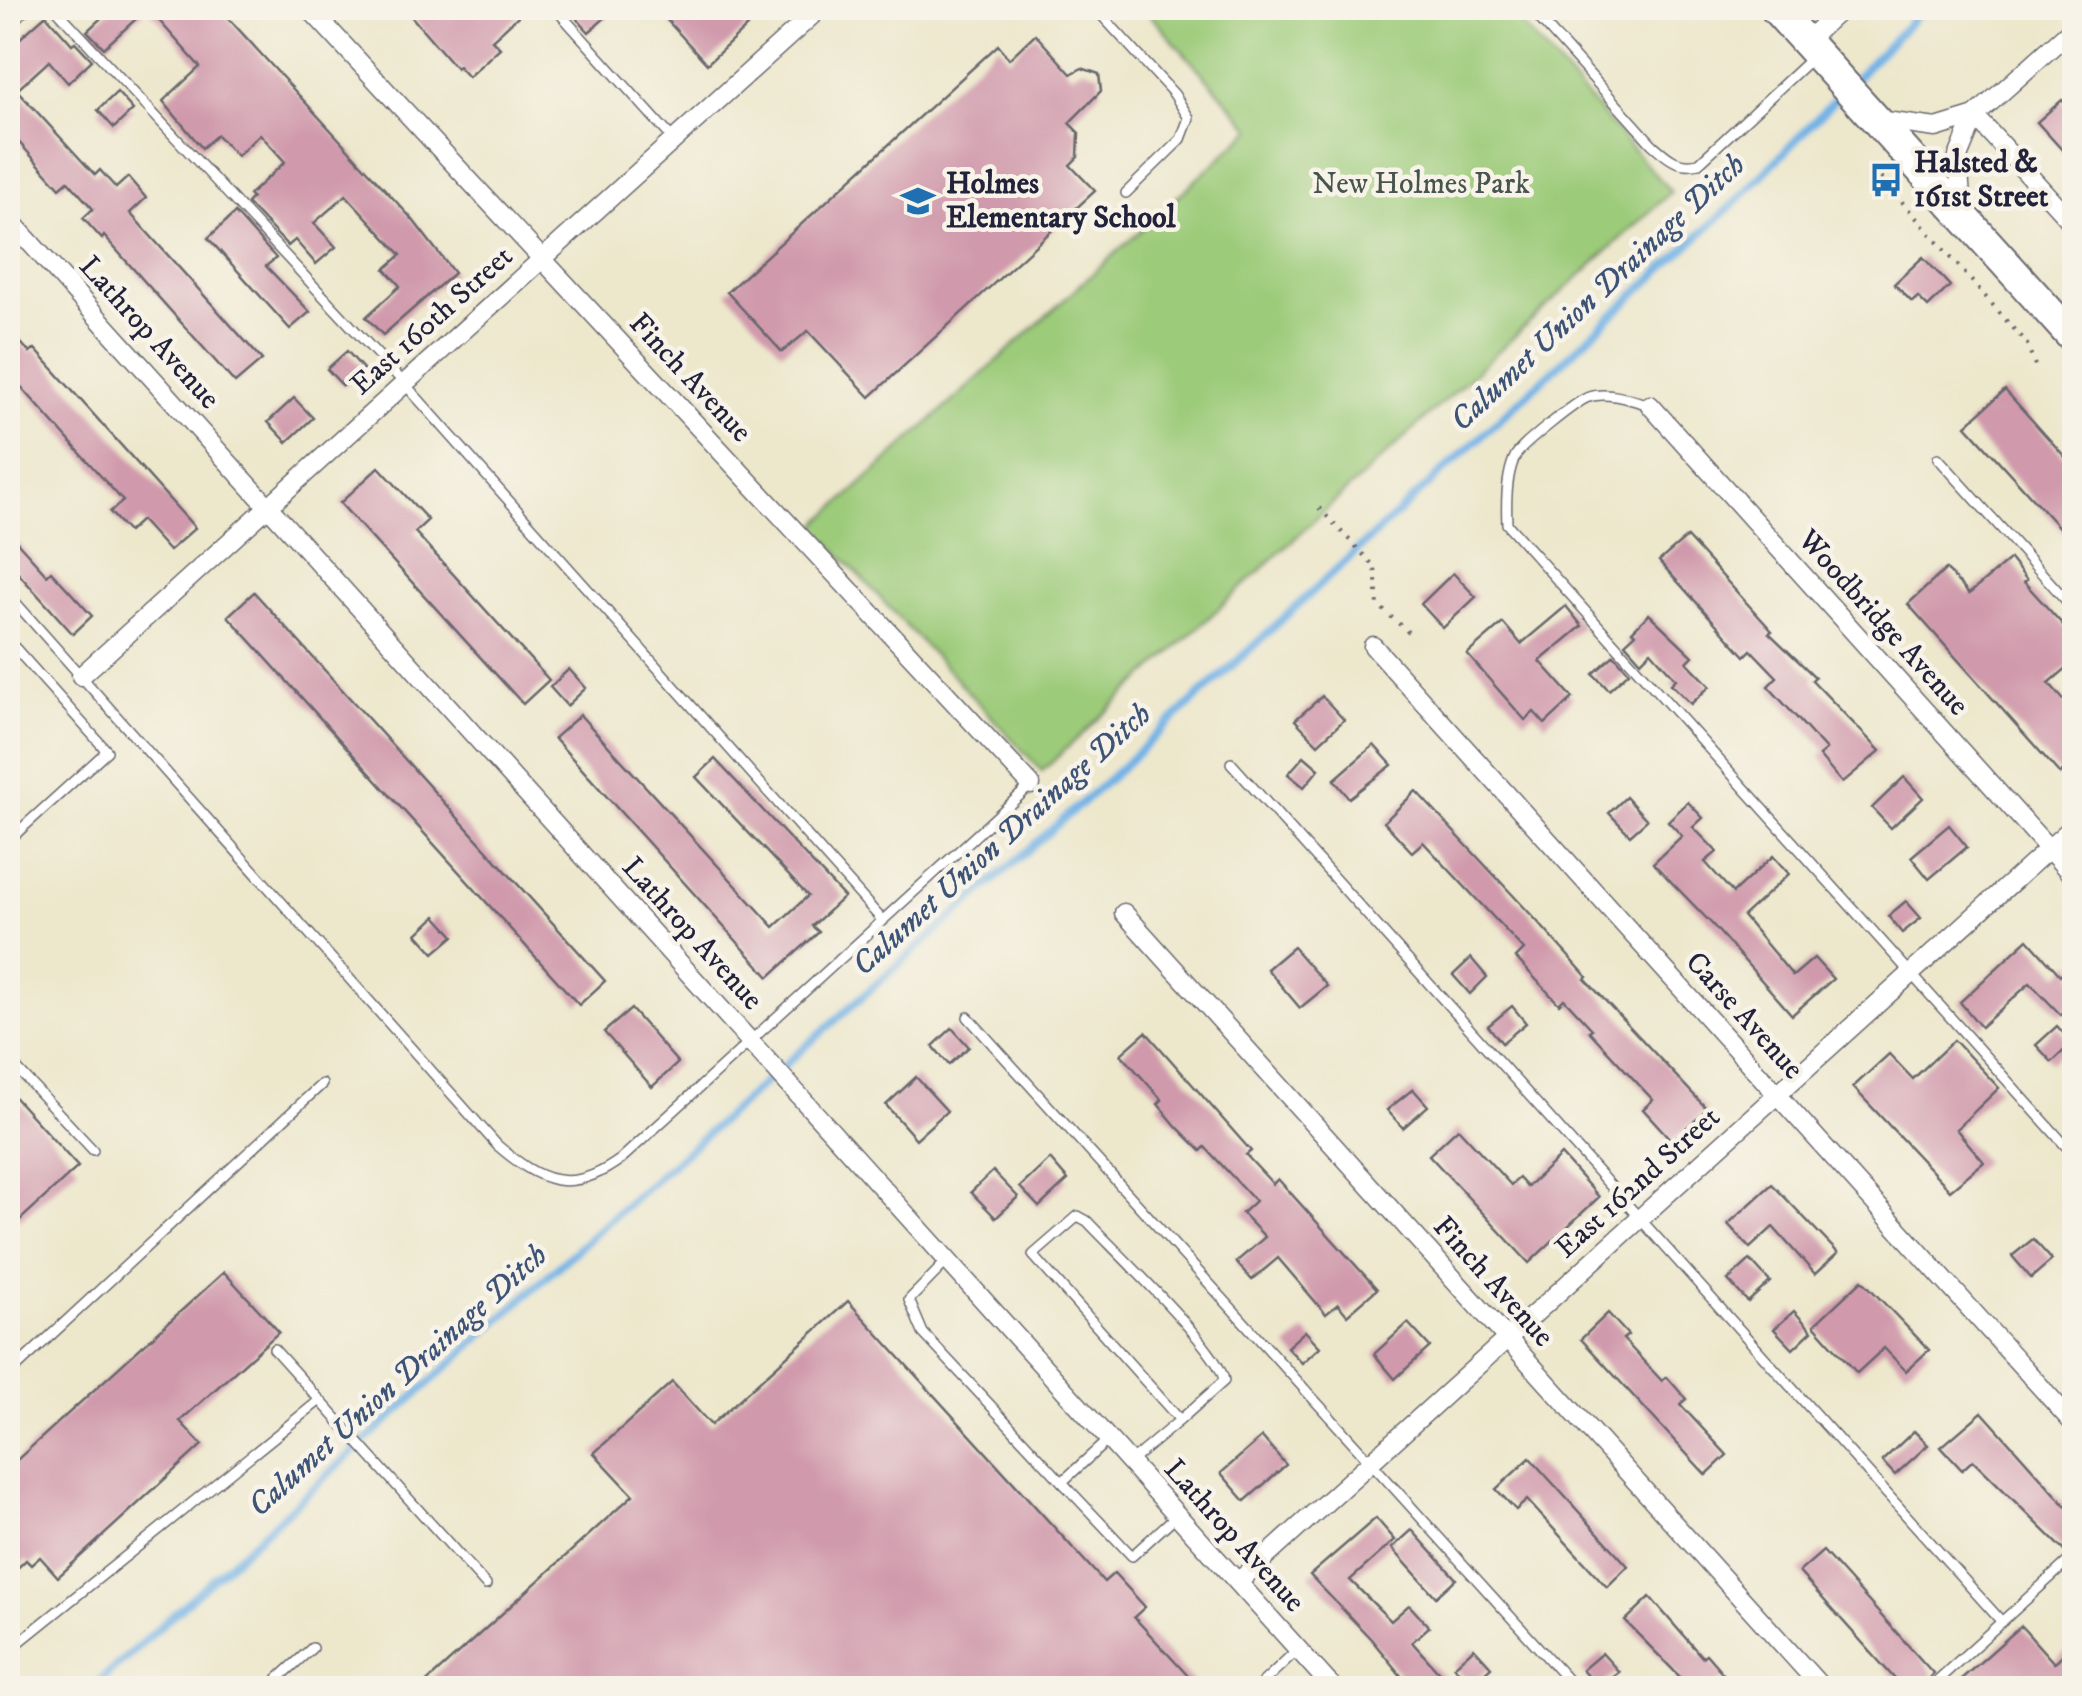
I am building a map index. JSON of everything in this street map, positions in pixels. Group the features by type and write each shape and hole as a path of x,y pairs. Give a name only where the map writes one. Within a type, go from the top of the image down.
{"main road":[{"path":"1775,8 2074,339"}],"street":[{"name":"Finch Avenue","path":"310,8 1031,785"},
{"path":"1811,47 1842,8"},
{"name":"East 160th Street","path":"81,676 674,140 809,11"},
{"path":"1878,120 1936,128 1975,116 2074,27"},
{"path":"1962,214 1958,157 1975,116"},
{"path":"1975,116 2074,225"},
{"name":"Lathrop Avenue","path":"8,218 1334,1688"},
{"name":"Woodbridge Avenue","path":"1650,405 2074,877"},
{"name":"Carse Avenue","path":"1373,646 2074,1424"},
{"name":"East 162nd Street","path":"1238,1582 2074,826"},
{"name":"Finch Avenue","path":"1124,913 1822,1688"}],"lane":[{"path":"8,26 27,8"},
{"path":"55,8 404,383 883,921"},
{"path":"555,8 674,140"},
{"path":"1095,8 1174,94 1189,118 1181,138 1126,193"},
{"path":"1530,8 1652,144 1686,166 1700,164 1811,47"},
{"path":"1650,405 1622,396 1589,397 1547,426 1516,455 1506,497 1507,524 2074,1155"},
{"path":"1938,458 2074,608"},
{"path":"8,594 496,1145 540,1177 566,1183 606,1170 1031,785"},
{"path":"8,640 107,751 8,841"},
{"path":"1231,764 2002,1622"},
{"path":"968,1017 1576,1688"},
{"path":"8,1059 93,1150"},
{"path":"8,1375 322,1084"},
{"path":"1130,1462 1180,1420 1224,1381 1224,1374 1202,1342 1087,1221 1074,1217 1033,1255 1180,1420"},
{"path":"949,1259 909,1300 923,1333 1132,1556 1178,1514"},
{"path":"274,1350 486,1586"},
{"path":"8,1651 320,1400"},
{"path":"1062,1482 1109,1439"},
{"path":"1929,1688 2074,1556"},
{"path":"268,1688 312,1648"},
{"path":"1260,1688 1298,1649"}],"path":[{"path":"1874,170 2027,344 2037,371"},
{"path":"1319,508 1374,567 1378,605 1408,632"}],"green space":[{"name":"New Holmes Park","path":"1144,8 1507,8 1671,192 1042,771 814,527 1252,129"}],"building":[{"path":"112,8 148,8 104,48 87,31"},
{"path":"148,8 219,8 413,220 454,273 383,335 366,317 400,286 385,269 401,255 346,195 314,223 336,247 316,264 295,240 288,246 247,203 252,198 249,195 285,162 260,134 237,156 217,135 202,148 163,101 200,67"},
{"path":"404,8 527,8 492,40 500,48 468,77"},
{"path":"567,8 616,8 589,32"},
{"path":"656,8 728,8 747,27 707,64"},
{"path":"46,15 92,60 68,83 49,61 17,90 95,175 100,170 116,188 128,177 146,198 130,213 262,360 235,383 104,236 102,239 83,218 93,209 68,181 60,188 8,130 8,49"},
{"path":"1035,34 1071,74 1082,68 1099,74 1101,91 1069,123 1079,133 1078,157 1070,165 1095,191 870,397 808,331 782,352 727,292 998,45 1009,59"},
{"path":"117,92 133,110 114,128 98,110"},
{"path":"2062,100 2074,114 2074,163 2037,122"},
{"path":"235,213 276,258 266,266 310,312 290,329 208,238"},
{"path":"1923,257 1950,286 1928,307 1918,297 1912,302 1894,284"},
{"path":"8,328 30,353 35,349 195,528 169,551 141,520 128,532 110,512 123,501 8,372"},
{"path":"347,351 363,369 343,386 327,369"},
{"path":"2005,390 2074,467 2074,544 1966,425"},
{"path":"294,398 313,418 287,442 268,422"},
{"path":"379,467 428,520 415,532 549,680 523,704 340,503"},
{"path":"8,532 92,616 73,634 8,562"},
{"path":"1687,537 1772,631 1769,633 1815,677 1812,680 1880,751 1842,783 1819,756 1826,750 1768,686 1777,677 1751,650 1745,656 1659,561"},
{"path":"2010,559 2027,580 2024,582 2074,637 2074,662 2049,683 2074,712 2074,761 2060,774 1908,604 1946,569 1969,594"},
{"path":"1453,573 1476,597 1443,628 1421,604"},
{"path":"254,592 605,981 579,1005 228,616"},
{"path":"1566,606 1582,626 1540,661 1573,698 1545,724 1534,712 1525,720 1467,654 1503,623 1521,644"},
{"path":"1649,614 1693,656 1687,662 1710,686 1691,704 1671,684 1676,679 1651,651 1641,661 1625,643"},
{"path":"1614,655 1629,672 1609,690 1593,674"},
{"path":"569,669 586,688 567,706 550,687"},
{"path":"1322,696 1344,720 1318,744 1295,720"},
{"path":"580,715 774,927 808,896 696,777 715,759 844,897 812,926 819,932 769,977 554,738"},
{"path":"1374,745 1392,765 1349,798 1334,780"},
{"path":"1304,756 1319,769 1304,787 1288,774"},
{"path":"1904,777 1923,798 1891,828 1872,808"},
{"path":"1416,791 1707,1109 1672,1141 1643,1109 1653,1100 1564,999 1559,1004 1516,958 1524,950 1423,842 1412,852 1384,822"},
{"path":"1626,797 1647,820 1630,835 1609,813"},
{"path":"1688,802 1703,818 1693,827 1717,852 1705,862 1733,893 1773,856 1789,874 1743,916 1793,976 1814,958 1833,979 1792,1015 1653,863 1682,836 1668,821"},
{"path":"1949,825 1967,847 1929,879 1911,857"},
{"path":"1906,901 1921,918 1902,933 1888,916"},
{"path":"436,916 454,936 434,953 417,934"},
{"path":"2028,939 2060,975 2074,961 2074,1002 2061,1015 2030,983 1981,1027 1960,1002"},
{"path":"1293,947 1327,986 1300,1008 1267,969"},
{"path":"1471,958 1487,977 1470,994 1453,975"},
{"path":"1512,1006 1526,1023 1502,1043 1488,1026"},
{"path":"631,1009 678,1063 652,1087 604,1032"},
{"path":"2057,1026 2072,1043 2052,1062 2036,1045"},
{"path":"952,1028 969,1047 949,1065 933,1046"},
{"path":"1146,1032 1251,1151 1246,1155 1273,1184 1278,1179 1377,1289 1347,1315 1338,1304 1326,1314 1278,1258 1252,1280 1236,1262 1265,1237 1242,1213 1255,1201 1205,1147 1201,1151 1177,1127 1158,1104 1162,1100 1121,1054"},
{"path":"1954,1040 1999,1088 1956,1129 1984,1162 1950,1190 1853,1087 1889,1054 1913,1079"},
{"path":"916,1077 947,1111 916,1139 886,1105"},
{"path":"1413,1089 1428,1106 1403,1128 1387,1110"},
{"path":"8,1090 78,1167 20,1220 8,1206"},
{"path":"1458,1128 1511,1185 1519,1178 1527,1187 1561,1155 1599,1197 1529,1263 1429,1155"},
{"path":"1050,1159 1068,1180 1039,1207 1020,1187"},
{"path":"993,1171 1018,1197 996,1218 971,1192"},
{"path":"1772,1184 1838,1253 1815,1274 1773,1227 1750,1248 1728,1224"},
{"path":"2033,1239 2052,1260 2031,1278 2012,1256"},
{"path":"1750,1260 1770,1282 1748,1302 1728,1280"},
{"path":"224,1272 279,1332 180,1421 202,1445 58,1577 40,1557 31,1565 26,1560 8,1577 8,1468"},
{"path":"1862,1280 1929,1350 1906,1371 1884,1348 1857,1373 1814,1325"},
{"path":"848,1301 1104,1582 1114,1573 1145,1607 1134,1617 1199,1688 420,1688 633,1495 594,1453 672,1382 711,1425"},
{"path":"1794,1311 1812,1331 1793,1349 1774,1329"},
{"path":"1608,1313 1628,1335 1623,1339 1662,1381 1667,1377 1686,1399 1680,1404 1727,1455 1706,1475 1581,1339"},
{"path":"1408,1323 1430,1347 1395,1379 1374,1354"},
{"path":"1305,1331 1320,1347 1302,1363 1287,1347"},
{"path":"1982,1412 2074,1515 2074,1548 2066,1552 1973,1460 1962,1470 1941,1447"},
{"path":"1914,1431 1928,1445 1895,1475 1882,1461"},
{"path":"1262,1437 1286,1465 1245,1501 1221,1473"},
{"path":"1530,1458 1628,1566 1607,1587 1527,1500 1516,1510 1496,1489"},
{"path":"1376,1518 1395,1540 1350,1580 1391,1621 1409,1605 1429,1627 1412,1642 1453,1688 1411,1688 1310,1575"},
{"path":"1412,1530 1456,1579 1436,1597 1392,1548"},
{"path":"1823,1551 1933,1673 1921,1688 1903,1688 1799,1572"},
{"path":"1650,1597 1702,1657 1706,1654 1726,1677 1713,1688 1667,1688 1680,1677 1625,1621"},
{"path":"2021,1626 2054,1663 2074,1644 2074,1688 1951,1688"},
{"path":"1474,1648 1491,1667 1471,1685 1454,1666"},
{"path":"1602,1653 1619,1672 1598,1688 1582,1670"}],"waterway":[{"name":"Calumet Union Drainage Ditch","path":"1853,81 1924,8"},
{"name":"Calumet Union Drainage Ditch","path":"92,1688 636,1196 1110,778 1741,197 1843,91"}],"place":[{"name":"Halsted & 161st Street","path":"1886,180"},
{"name":"Holmes Elementary School","path":"918,201"}]}
